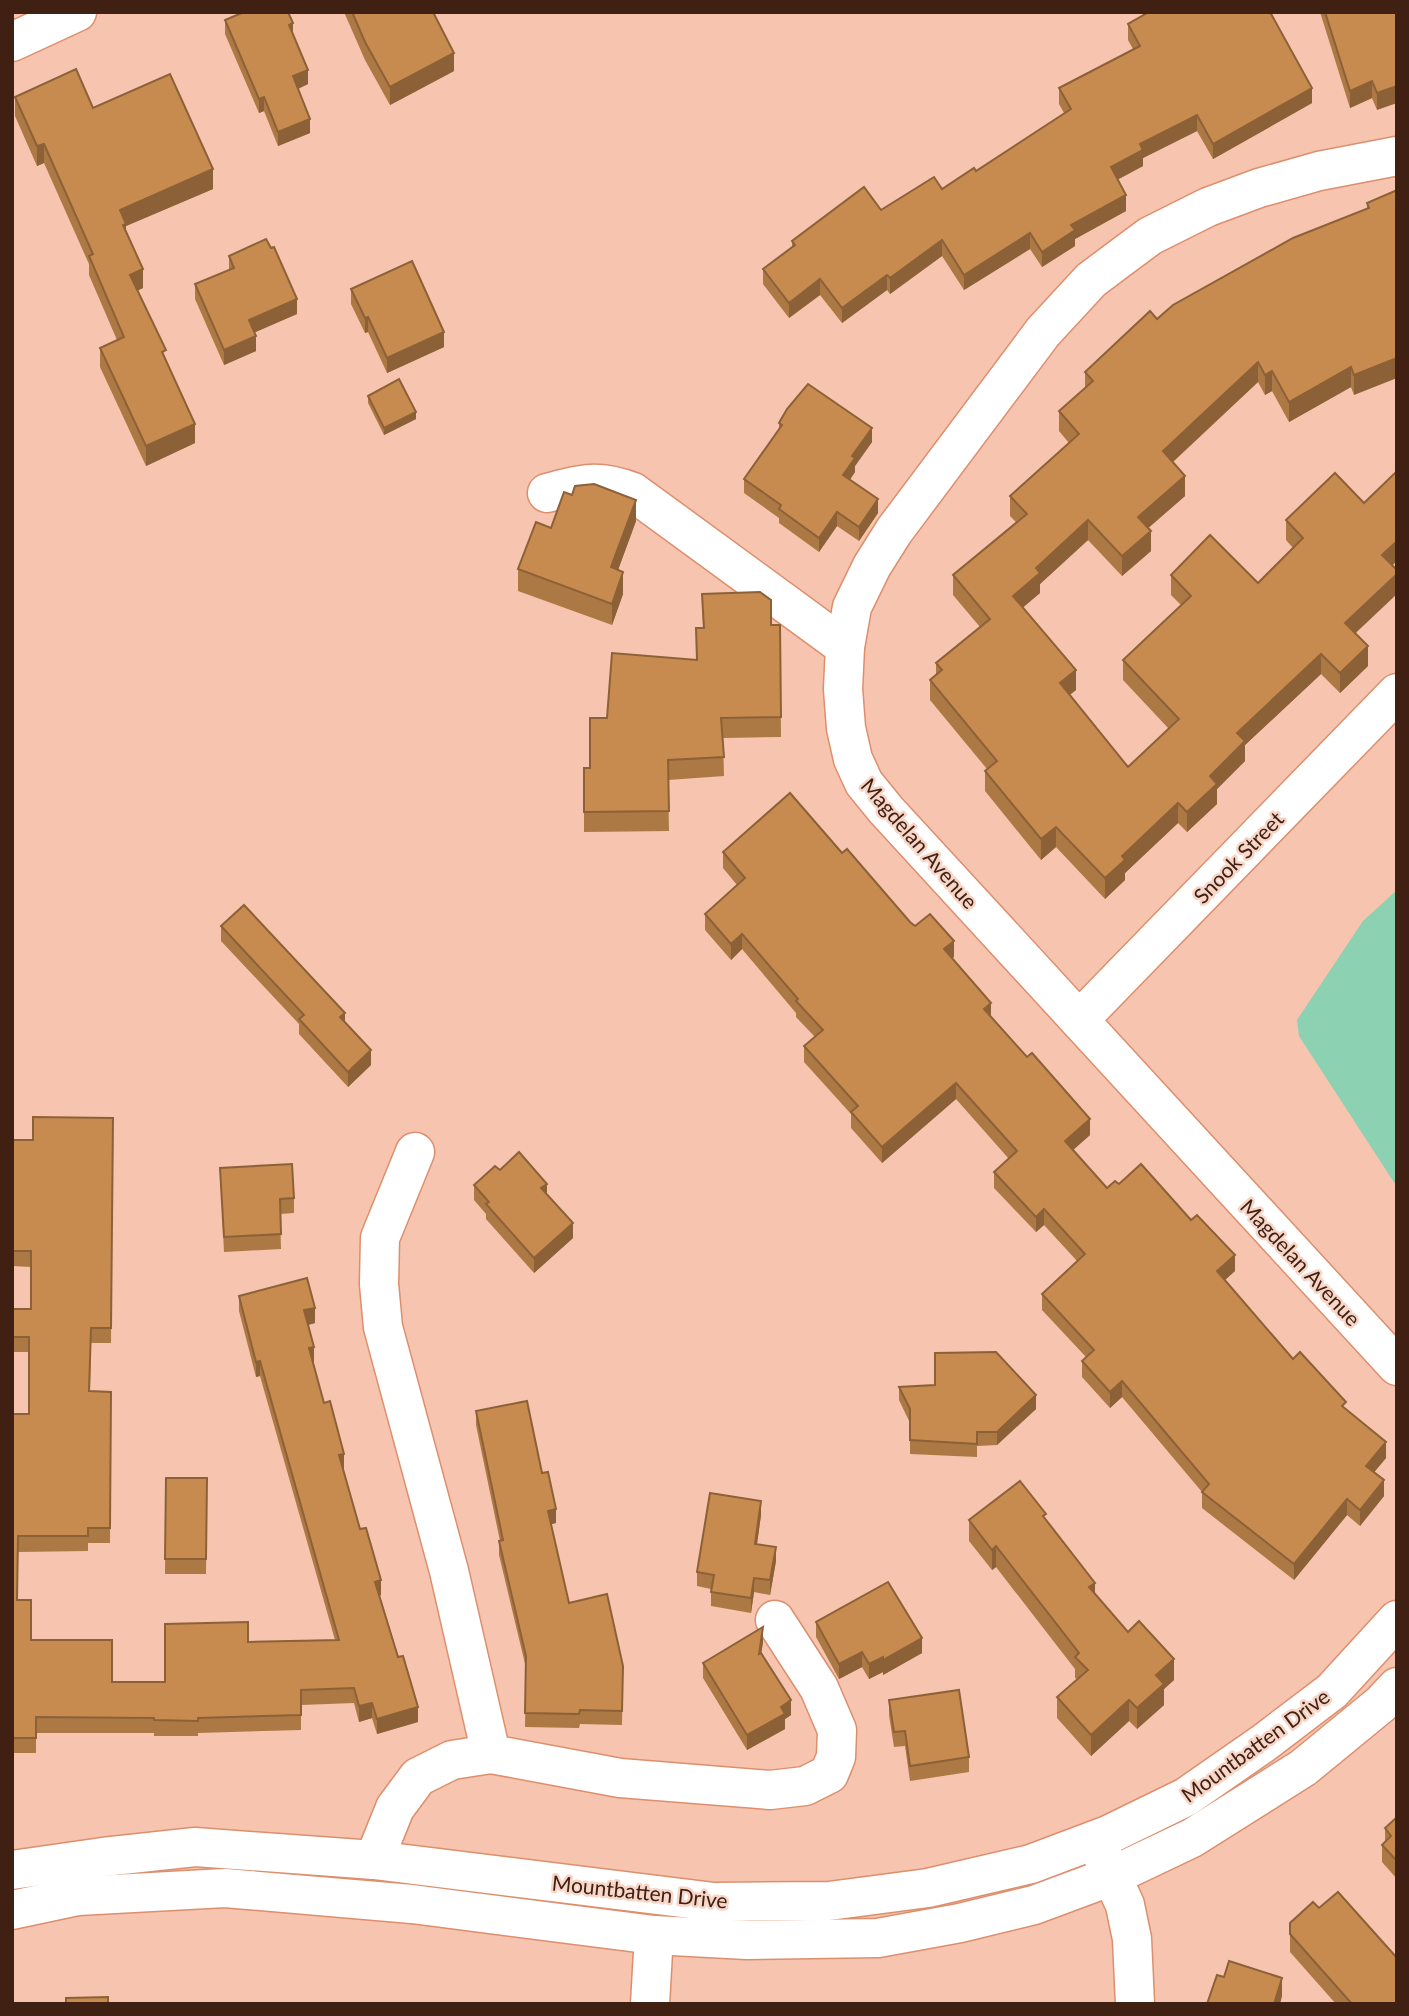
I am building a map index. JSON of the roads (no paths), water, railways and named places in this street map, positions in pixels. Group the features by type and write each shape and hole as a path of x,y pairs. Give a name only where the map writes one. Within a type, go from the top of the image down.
{"street":[{"path":"12,42 76,12"},
{"name":"Magdelan Avenue","path":"1397,156 1259,188 1208,207 1150,236 1091,280 1043,332 894,531 872,566 852,607 845,648 843,689 846,728 853,759 864,783 886,810 1397,1366"},
{"path":"547,493 590,484 612,484 633,492 845,648"},
{"name":"Snook Street","path":"1079,1020 1397,693"},
{"path":"415,1152 380,1238 379,1284 383,1326 449,1571 491,1754"},
{"path":"374,1860 395,1808 418,1777 452,1760 491,1754 620,1778 770,1790 805,1786 829,1774 836,1757 837,1730 819,1688 775,1620"},
{"name":"Mountbatten Drive","path":"12,1870 195,1847 374,1860 713,1902 829,1901 928,1888 1031,1864 1095,1840 1186,1797 1332,1691 1397,1620"},
{"name":"Mountbatten Drive","path":"12,1910 78,1896 225,1888 412,1904 653,1935 747,1940 878,1938 960,1923 1034,1905 1112,1875 1192,1838 1303,1768 1381,1704 1397,1687"},
{"path":"1095,1840 1125,1905 1132,1939 1135,2004"},
{"path":"650,2004 653,1935"}]}
